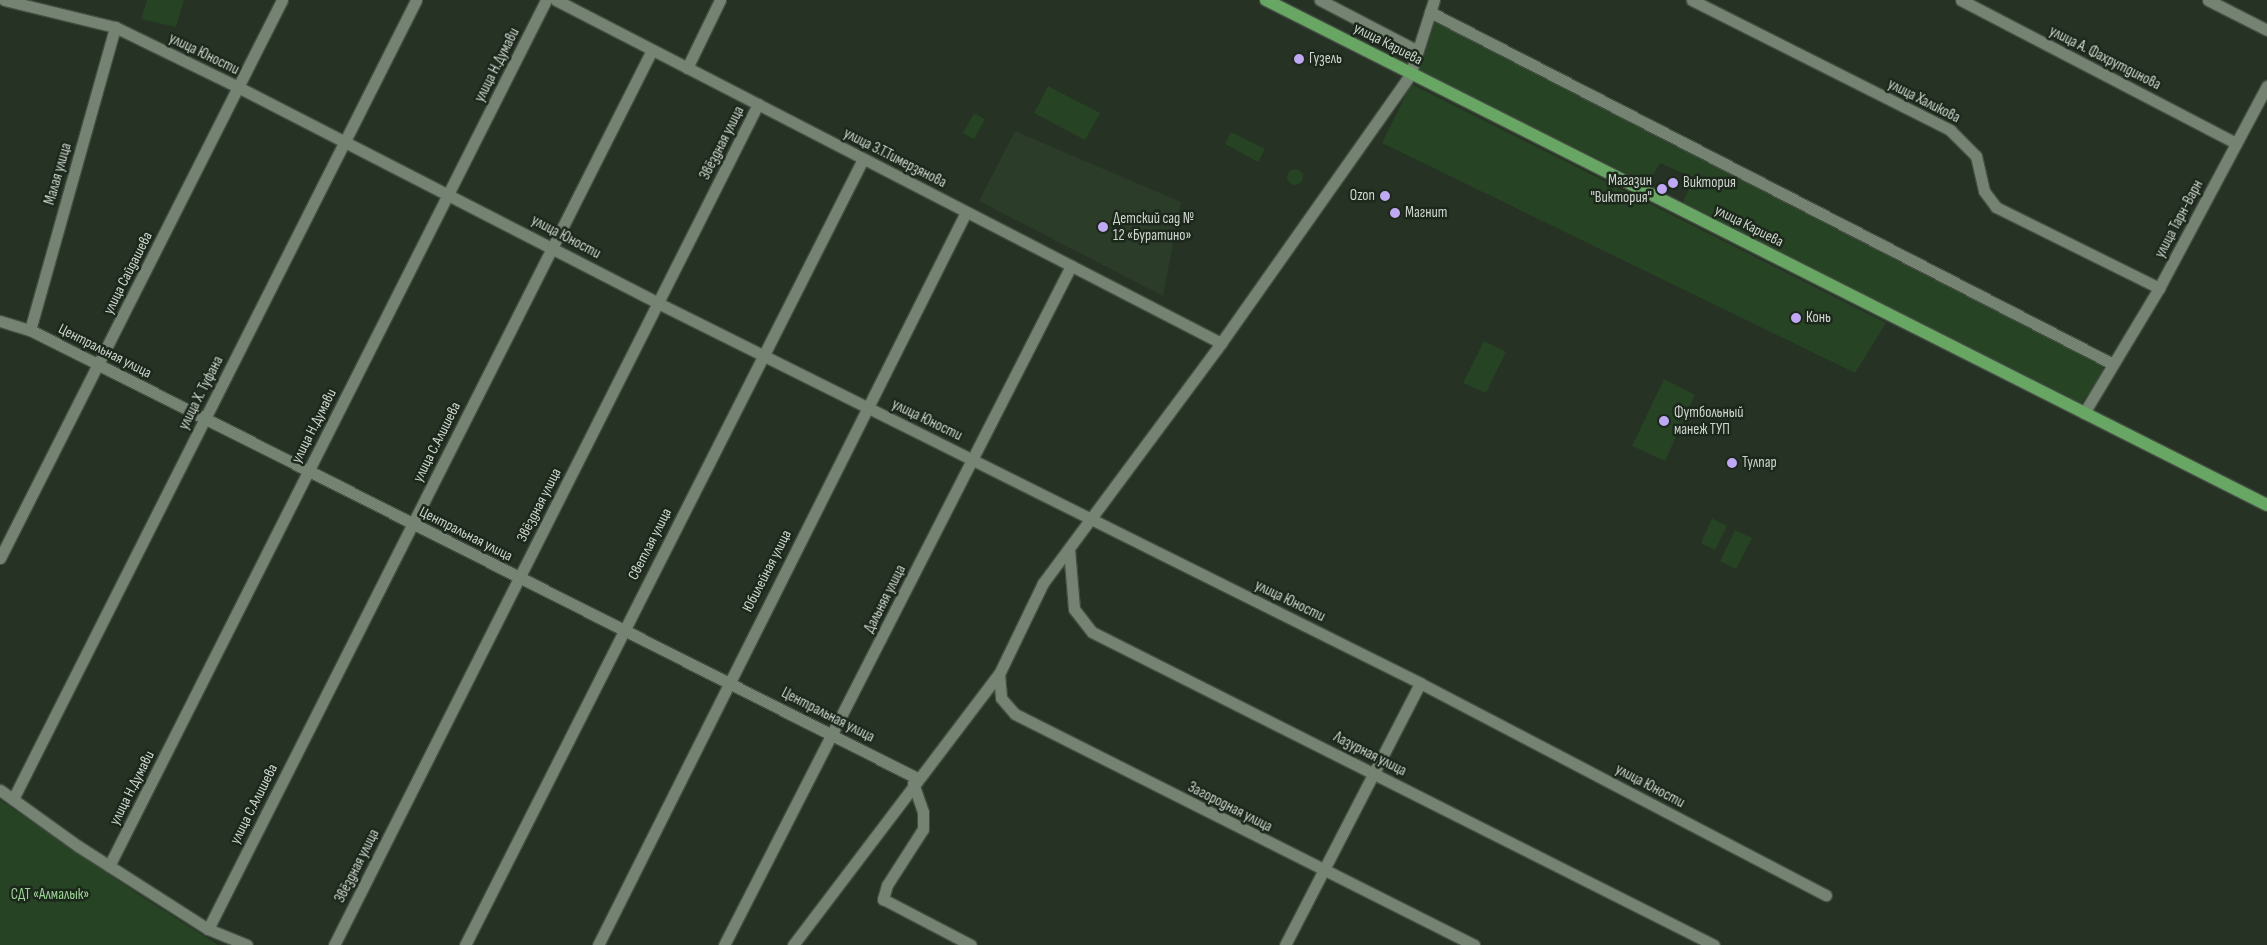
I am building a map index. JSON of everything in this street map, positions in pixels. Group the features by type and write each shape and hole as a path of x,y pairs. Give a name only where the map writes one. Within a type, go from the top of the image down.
{"main road":[{"name":"улица Кариева","path":"1266,0 2267,505"}],"street":[{"path":"0,7 3,0"},
{"name":"улица Юности","path":"3,0 115,27 238,87 552,246 658,303 1420,683 1826,895"},
{"name":"улица Сайдашева","path":"0,558 282,0"},
{"name":"улица Х. Туфана","path":"13,799 416,0"},
{"name":"улица Н.Думави","path":"109,866 546,0"},
{"name":"улица З.Т.Тимерзянова","path":"556,0 1221,344"},
{"path":"687,68 720,0"},
{"path":"1320,0 1418,51"},
{"path":"794,945 915,780 999,674 1043,583 1221,344 1410,74 1434,0"},
{"name":"улица Халикова","path":"1692,0 1955,133 1976,156 1984,192 1996,207 2159,288"},
{"name":"улица А. Фахрутдинова","path":"1961,0 2236,143"},
{"path":"2208,0 2267,30"},
{"path":"1430,12 2112,363"},
{"name":"Малая улица","path":"30,330 115,27"},
{"name":"улица С.Алишева","path":"208,929 652,50"},
{"name":"улица Тарн-Варн","path":"2084,413 2112,363 2159,288 2267,86"},
{"name":"Звёздная улица","path":"334,945 758,104"},
{"name":"Светлая улица","path":"466,945 624,628 863,159"},
{"name":"Юбилейная улица","path":"598,945 728,681 966,212"},
{"name":"Дальняя улица","path":"724,945 1072,266"},
{"name":"Центральная улица","path":"0,321 30,330 98,364 833,733 915,780"},
{"name":"Лазурная улица","path":"1069,549 1074,609 1092,632 1714,945"},
{"name":"Загородная улица","path":"999,674 1001,698 1015,714 1474,945"},
{"path":"1285,945 1420,683"},
{"path":"915,780 924,812 923,829 884,891 883,899 971,945"},
{"path":"0,790 109,866 208,929 247,945"}],"shaded area":[{"name":"Детский сад № 12 «Буратино»","path":"1015,131 1181,202 1163,296 979,201"}],"green space":[{"path":"147,0 184,0 176,27 141,19"},
{"path":"1432,20 2102,364 2104,373 2080,405 1683,202 1694,178 1660,163 1648,184 1418,70"},
{"path":"1411,84 1886,323 1855,373 1382,143"},
{"path":"1048,86 1100,113 1085,140 1034,113"},
{"path":"974,113 985,119 974,139 963,133"},
{"path":"1231,132 1265,149 1258,162 1225,144"},
{"path":"1295,169 1303,177 1295,185 1287,177"},
{"path":"1484,341 1506,352 1486,393 1463,383"},
{"name":"Футбольный манеж ТУП","path":"1664,379 1695,395 1665,461 1632,446"},
{"path":"1712,518 1727,526 1715,550 1701,543"},
{"path":"1735,530 1752,538 1736,569 1720,561"},
{"name":"СДТ «Алмалык»","path":"0,800 138,894 218,945 0,945"}],"place":[{"name":"Гузель","path":"1299,59"},
{"name":"Виктория","path":"1673,183"},
{"name":"Магазин \"Виктория\"","path":"1662,189"},
{"name":"Ozon","path":"1385,196"},
{"name":"Магнит","path":"1395,213"},
{"name":"Детский сад № 12 «Буратино»","path":"1103,227"},
{"name":"Конь","path":"1796,318"},
{"name":"Футбольный манеж ТУП","path":"1664,421"},
{"name":"Тулпар","path":"1732,463"}]}
